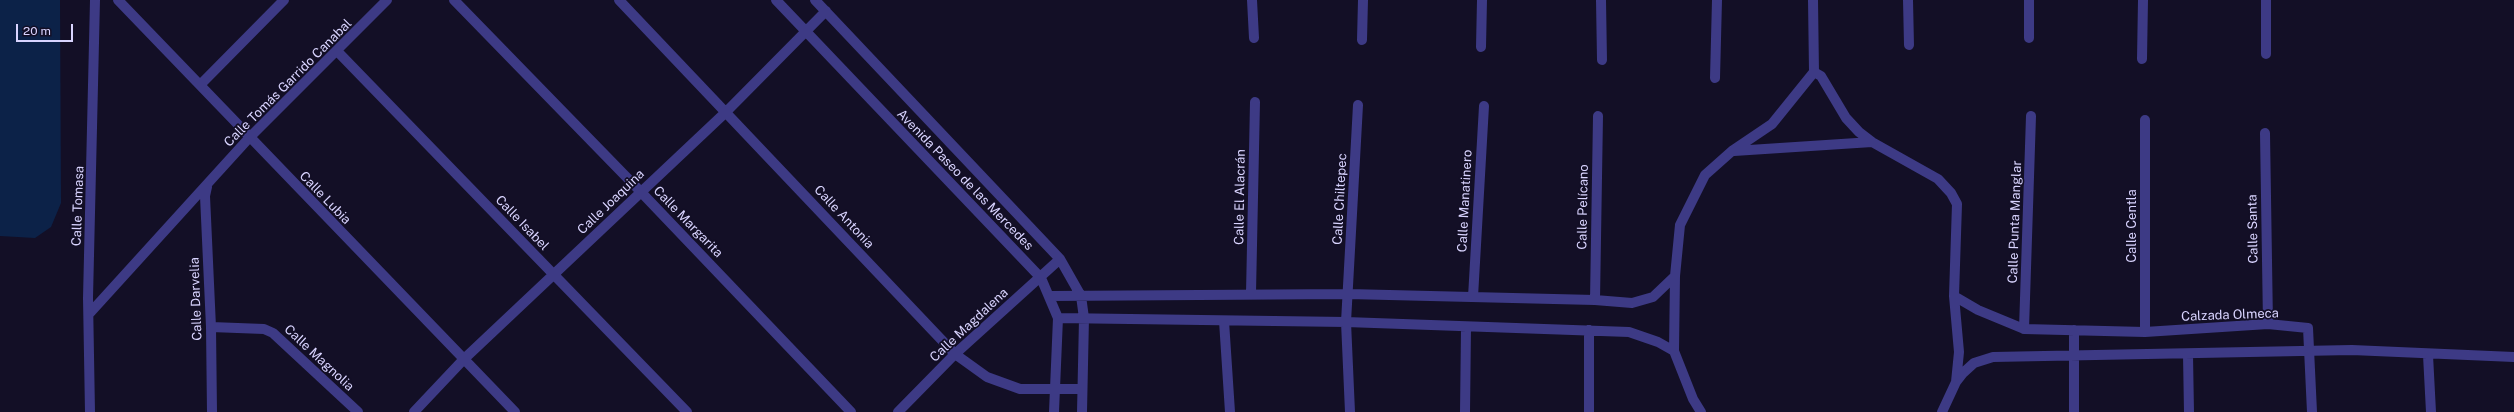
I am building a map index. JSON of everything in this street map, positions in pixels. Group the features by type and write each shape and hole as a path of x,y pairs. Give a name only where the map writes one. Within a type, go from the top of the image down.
{"street":[{"name":"Calle Tomasa","path":"90,412 89,314 95,0"},
{"name":"Calle Lubia","path":"118,0 201,84 249,138 515,412"},
{"path":"201,84 284,0"},
{"name":"Calle Tomás Garrido Canabal","path":"89,314 208,185 249,138 338,52 387,0"},
{"name":"Calle Margarita","path":"454,0 640,191 851,412"},
{"name":"Calle Antonia","path":"619,0 955,354 987,377 1020,389 1082,389"},
{"name":"Avenida Paseo de las Mercedes","path":"776,0 1041,278 1050,296 1058,318 1054,412"},
{"name":"Avenida Paseo de las Mercedes","path":"815,0 1060,259 1081,296 1084,318 1082,412"},
{"path":"1252,0 1254,38"},
{"path":"1362,40 1363,0"},
{"path":"1481,47 1482,0"},
{"path":"1601,0 1602,60"},
{"path":"1715,78 1717,0"},
{"path":"1702,412 1693,399 1674,352 1674,276 1680,225 1705,175 1732,151 1772,124 1814,72 1814,0"},
{"path":"1908,0 1908,45"},
{"path":"2029,38 2030,0"},
{"path":"2142,59 2143,0"},
{"path":"2266,0 2266,54"},
{"name":"Calle Joaquina","path":"414,412 464,359 554,275 640,191 726,112 826,11"},
{"name":"Calle Isabel","path":"338,52 688,412"},
{"path":"1814,72 1825,81 1846,118 1872,142 1938,179 1951,193 1957,204 1954,296 1959,352 1956,382"},
{"name":"Calle El Alacrán","path":"1251,293 1255,102"},
{"name":"Calle Chiltepec","path":"1350,412 1346,322 1358,105"},
{"name":"Calle Manatinero","path":"1473,297 1484,106"},
{"name":"Calle Pelícano","path":"1595,300 1598,116"},
{"name":"Calle Punta Manglar","path":"2024,329 2031,116"},
{"name":"Calle Centla","path":"2145,120 2145,332"},
{"name":"Calle Santa","path":"2264,133 2268,324"},
{"path":"1732,151 1872,142"},
{"name":"Calle Darvelia","path":"208,185 205,196 211,327 212,412"},
{"name":"Calle Magdalena","path":"898,412 955,354 1041,278 1060,259"},
{"path":"1050,296 1251,293 1348,294 1595,300 1632,303 1653,297 1674,276"},
{"name":"Calzada Olmeca","path":"1954,296 1978,310 2024,329 2145,332 2268,324 2308,328 2309,353"},
{"path":"1058,318 1346,322 1466,328 1629,332 1658,342 1674,352"},
{"path":"1224,321 1230,412"},
{"name":"Calle Magnolia","path":"211,327 264,329 273,333 358,412"},
{"path":"1465,412 1466,328"},
{"path":"1589,330 1589,412"},
{"path":"2074,330 2074,412"},
{"path":"1942,412 1956,382 1974,363 1993,357 2073,354 2309,353 2387,351 2428,355 2514,357"},
{"path":"2309,353 2312,412"},
{"path":"2188,354 2189,412"},
{"path":"2428,355 2431,412"}],"water":[{"path":"0,0 60,0 61,203 51,227 35,238 0,236"}]}
